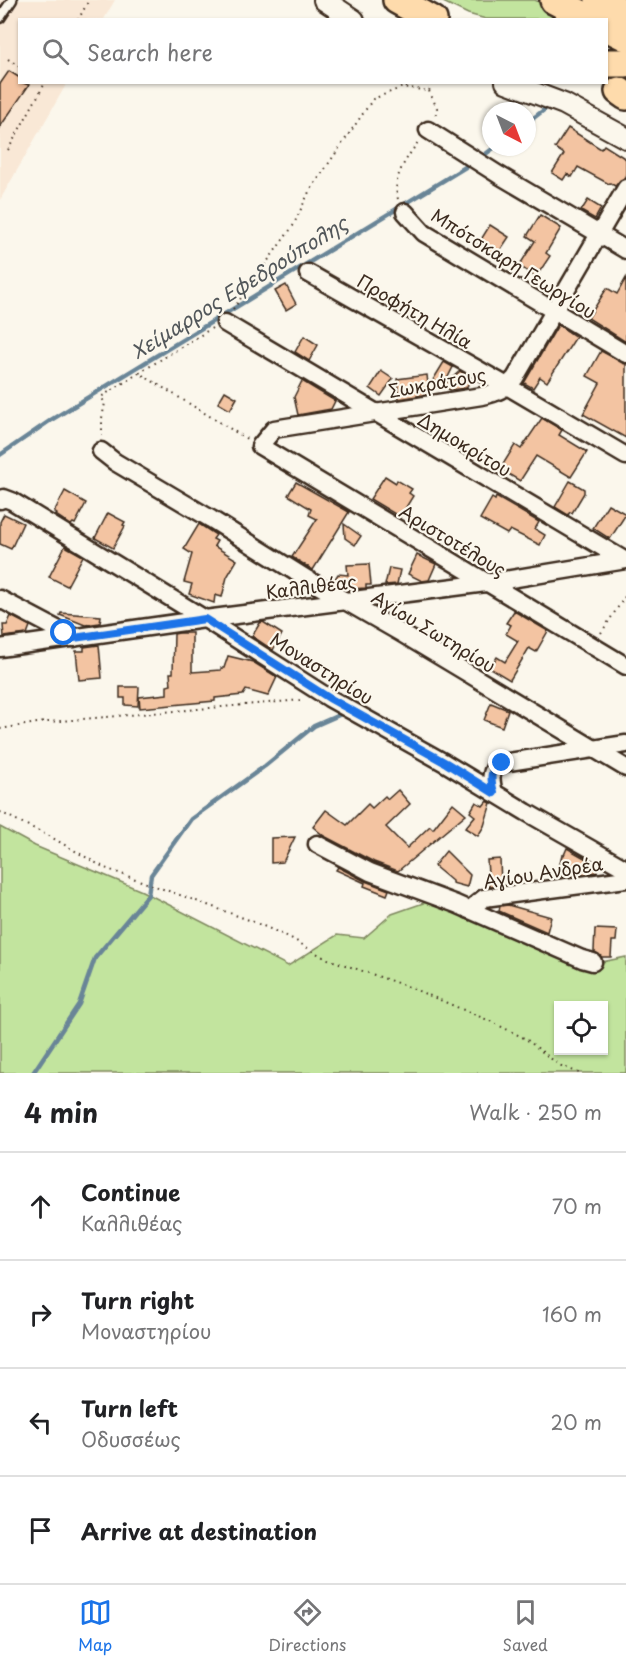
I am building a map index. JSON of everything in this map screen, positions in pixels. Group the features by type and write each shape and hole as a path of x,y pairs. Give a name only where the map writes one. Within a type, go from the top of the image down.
{"highway":[{"path":"397,0 429,18"},
{"path":"554,0 588,18"},
{"path":"599,0 626,14"},
{"path":"608,28 626,37"},
{"path":"608,63 626,63"}],"street":[{"path":"324,0 351,18"},
{"path":"511,84 564,104 626,138"},
{"path":"428,130 626,250"},
{"name":"Σωκράτους","path":"260,446 274,429 482,396 500,391 515,378 626,188"},
{"name":"Μπότσκαρη Γεωργίου","path":"405,212 424,233 626,354"},
{"name":"Προφήτη Ηλία","path":"308,273 626,456"},
{"name":"Δημοκρίτου","path":"225,323 625,560"},
{"name":"Αριστοτέλους","path":"260,446 626,666"},
{"name":"Αγίου Σωτηρίου","path":"101,451 115,462 626,768"},
{"name":"Μοναστηρίου","path":"0,500 4,498 12,501 329,698 446,763 626,869"},
{"name":"Καλλιθέας","path":"0,648 486,583 625,560"},
{"path":"0,599 74,638"},
{"path":"494,793 492,772 498,764 530,757 626,744"},
{"path":"317,844 370,872 469,910 593,962"},
{"name":"Αγίου Ανδρέα","path":"469,910 484,898 626,879"}],"lane":[{"path":"0,18 12,0"}],"path":[{"path":"79,18 89,0"},
{"path":"8,59 18,66"},
{"path":"8,150 43,84"},
{"path":"428,130 437,108 429,91 431,84"},
{"path":"101,451 105,402 102,397 208,330 225,323 293,226 309,192 374,99 403,87 429,91"},
{"name":"Μπότσκαρη Γεωργίου","path":"405,212 395,190 404,162 428,130"},
{"path":"139,374 260,446"},
{"path":"588,644 600,635 626,595"},
{"path":"0,729 38,723 329,698"},
{"path":"0,812 49,836 105,868 249,920 289,937 325,958 409,987 490,1021 526,1039 559,1065 579,1073"}],"shaded area":[{"path":"0,0 115,0 105,18 18,18 18,84 66,84 0,200"}],"green space":[{"path":"439,0 535,0 571,18 482,18 468,14"},
{"path":"0,827 35,846 142,891 288,966 337,935 364,938 392,914 429,901 598,967 602,962 626,957 626,1073 0,1073"}],"building":[{"path":"9,71 18,77 18,84 29,85 0,127 0,84"},
{"path":"568,128 601,149 604,145 626,159 624,178 615,186 578,167 572,177 567,174 563,180 552,173 564,154 555,148"},
{"path":"588,200 601,208 595,219 581,211"},
{"path":"540,215 561,228 546,253 550,256 536,277 519,266 535,241 527,236"},
{"path":"490,225 509,237 495,258 477,246"},
{"path":"626,278 626,342 588,318 607,288 617,294"},
{"path":"286,285 296,304 286,310 275,291"},
{"path":"558,325 576,337 547,382 540,377 533,388 524,383"},
{"path":"304,336 318,345 309,361 295,352"},
{"path":"601,351 626,364 626,438 583,414 600,383 587,376"},
{"path":"444,362 453,367 444,385 460,371 472,378 466,388 450,390 433,380"},
{"path":"381,371 393,379 381,396 370,388"},
{"path":"427,375 429,394 399,399 397,379"},
{"path":"302,381 335,401 331,409 298,415 294,397"},
{"path":"225,391 237,398 230,410 218,403"},
{"path":"542,418 562,430 559,435 587,452 571,477 536,456 520,481 500,469 515,445 521,449"},
{"path":"385,476 412,489 409,493 413,496 400,517 370,499"},
{"path":"570,481 584,489 584,493 572,513 568,515 555,507"},
{"path":"296,482 349,512 313,570 292,557 317,519 309,515 311,509 288,495"},
{"path":"65,491 86,503 75,524 71,525 54,512"},
{"path":"496,497 539,522 535,529 545,535 540,545 510,530 507,534 480,519 492,498 495,500"},
{"path":"608,504 626,514 610,539 593,528"},
{"path":"108,513 125,522 113,548 95,538"},
{"path":"4,514 23,523 11,549 0,544 0,522"},
{"path":"199,524 216,535 213,539 217,541 214,546 237,560 227,577 222,597 215,595 214,603 189,594 192,584 184,582 192,554 184,549"},
{"path":"344,524 361,536 355,545 345,538"},
{"path":"65,546 83,556 67,586 49,577"},
{"path":"417,555 436,564 429,580 422,581 408,574"},
{"path":"369,564 371,585 366,585 366,588 350,589 333,582 338,574 348,575 347,565"},
{"path":"389,568 400,570 397,584 385,585"},
{"path":"514,611 548,631 536,652 529,648 510,680 490,668 497,657 505,662 518,641 506,634 511,625 506,623"},
{"path":"61,613 101,616 100,623 85,625 60,615"},
{"path":"11,616 30,626 27,634 4,637 3,625 7,625"},
{"path":"263,622 282,634 273,650 252,636"},
{"path":"192,633 192,672 221,670 228,656 253,662 277,677 268,696 246,690 243,695 215,698 215,701 140,708 139,697 167,694 167,686 171,685 170,673 173,673 174,634"},
{"path":"99,645 102,678 79,680 76,651 84,651 84,647"},
{"path":"120,687 139,687 138,706 125,705 125,698 120,698"},
{"path":"491,703 508,710 502,727 484,720"},
{"path":"398,790 410,804 386,827 407,848 430,826 433,829 453,803 466,814 398,871 374,862 324,836 313,827 326,810 347,825 368,804 372,808 385,796 388,799"},
{"path":"487,801 491,803 484,826 478,836 465,828 475,816 470,812 476,802 483,806"},
{"path":"295,837 283,862 271,863 271,838"},
{"path":"567,848 597,865 597,872 562,877 560,864"},
{"path":"446,851 470,875 467,887 452,883 434,866"},
{"path":"500,859 501,885 489,887 487,860"},
{"path":"338,867 389,890 387,895 364,886 365,883 336,870"},
{"path":"508,905 551,917 547,932 499,911 500,906"},
{"path":"595,929 617,930 616,941 612,941 611,957 602,957 594,951"}],"waterway":[{"name":"Χείμαρρος Εφεδρούπολης","path":"536,116 549,106"},
{"name":"Χείμαρρος Εφεδρούπολης","path":"479,159 483,156"},
{"name":"Χείμαρρος Εφεδρούπολης","path":"0,455 51,420 472,163"},
{"name":"Χείμαρρος Εφεδρούπολης","path":"33,1073 79,1004 95,958 148,895 151,875 191,819 265,766 314,726 339,715"}],"route":[{"path":"64,633 74,638 205,619 329,698 446,763 494,793 492,772 495,766 502,763"}]}
